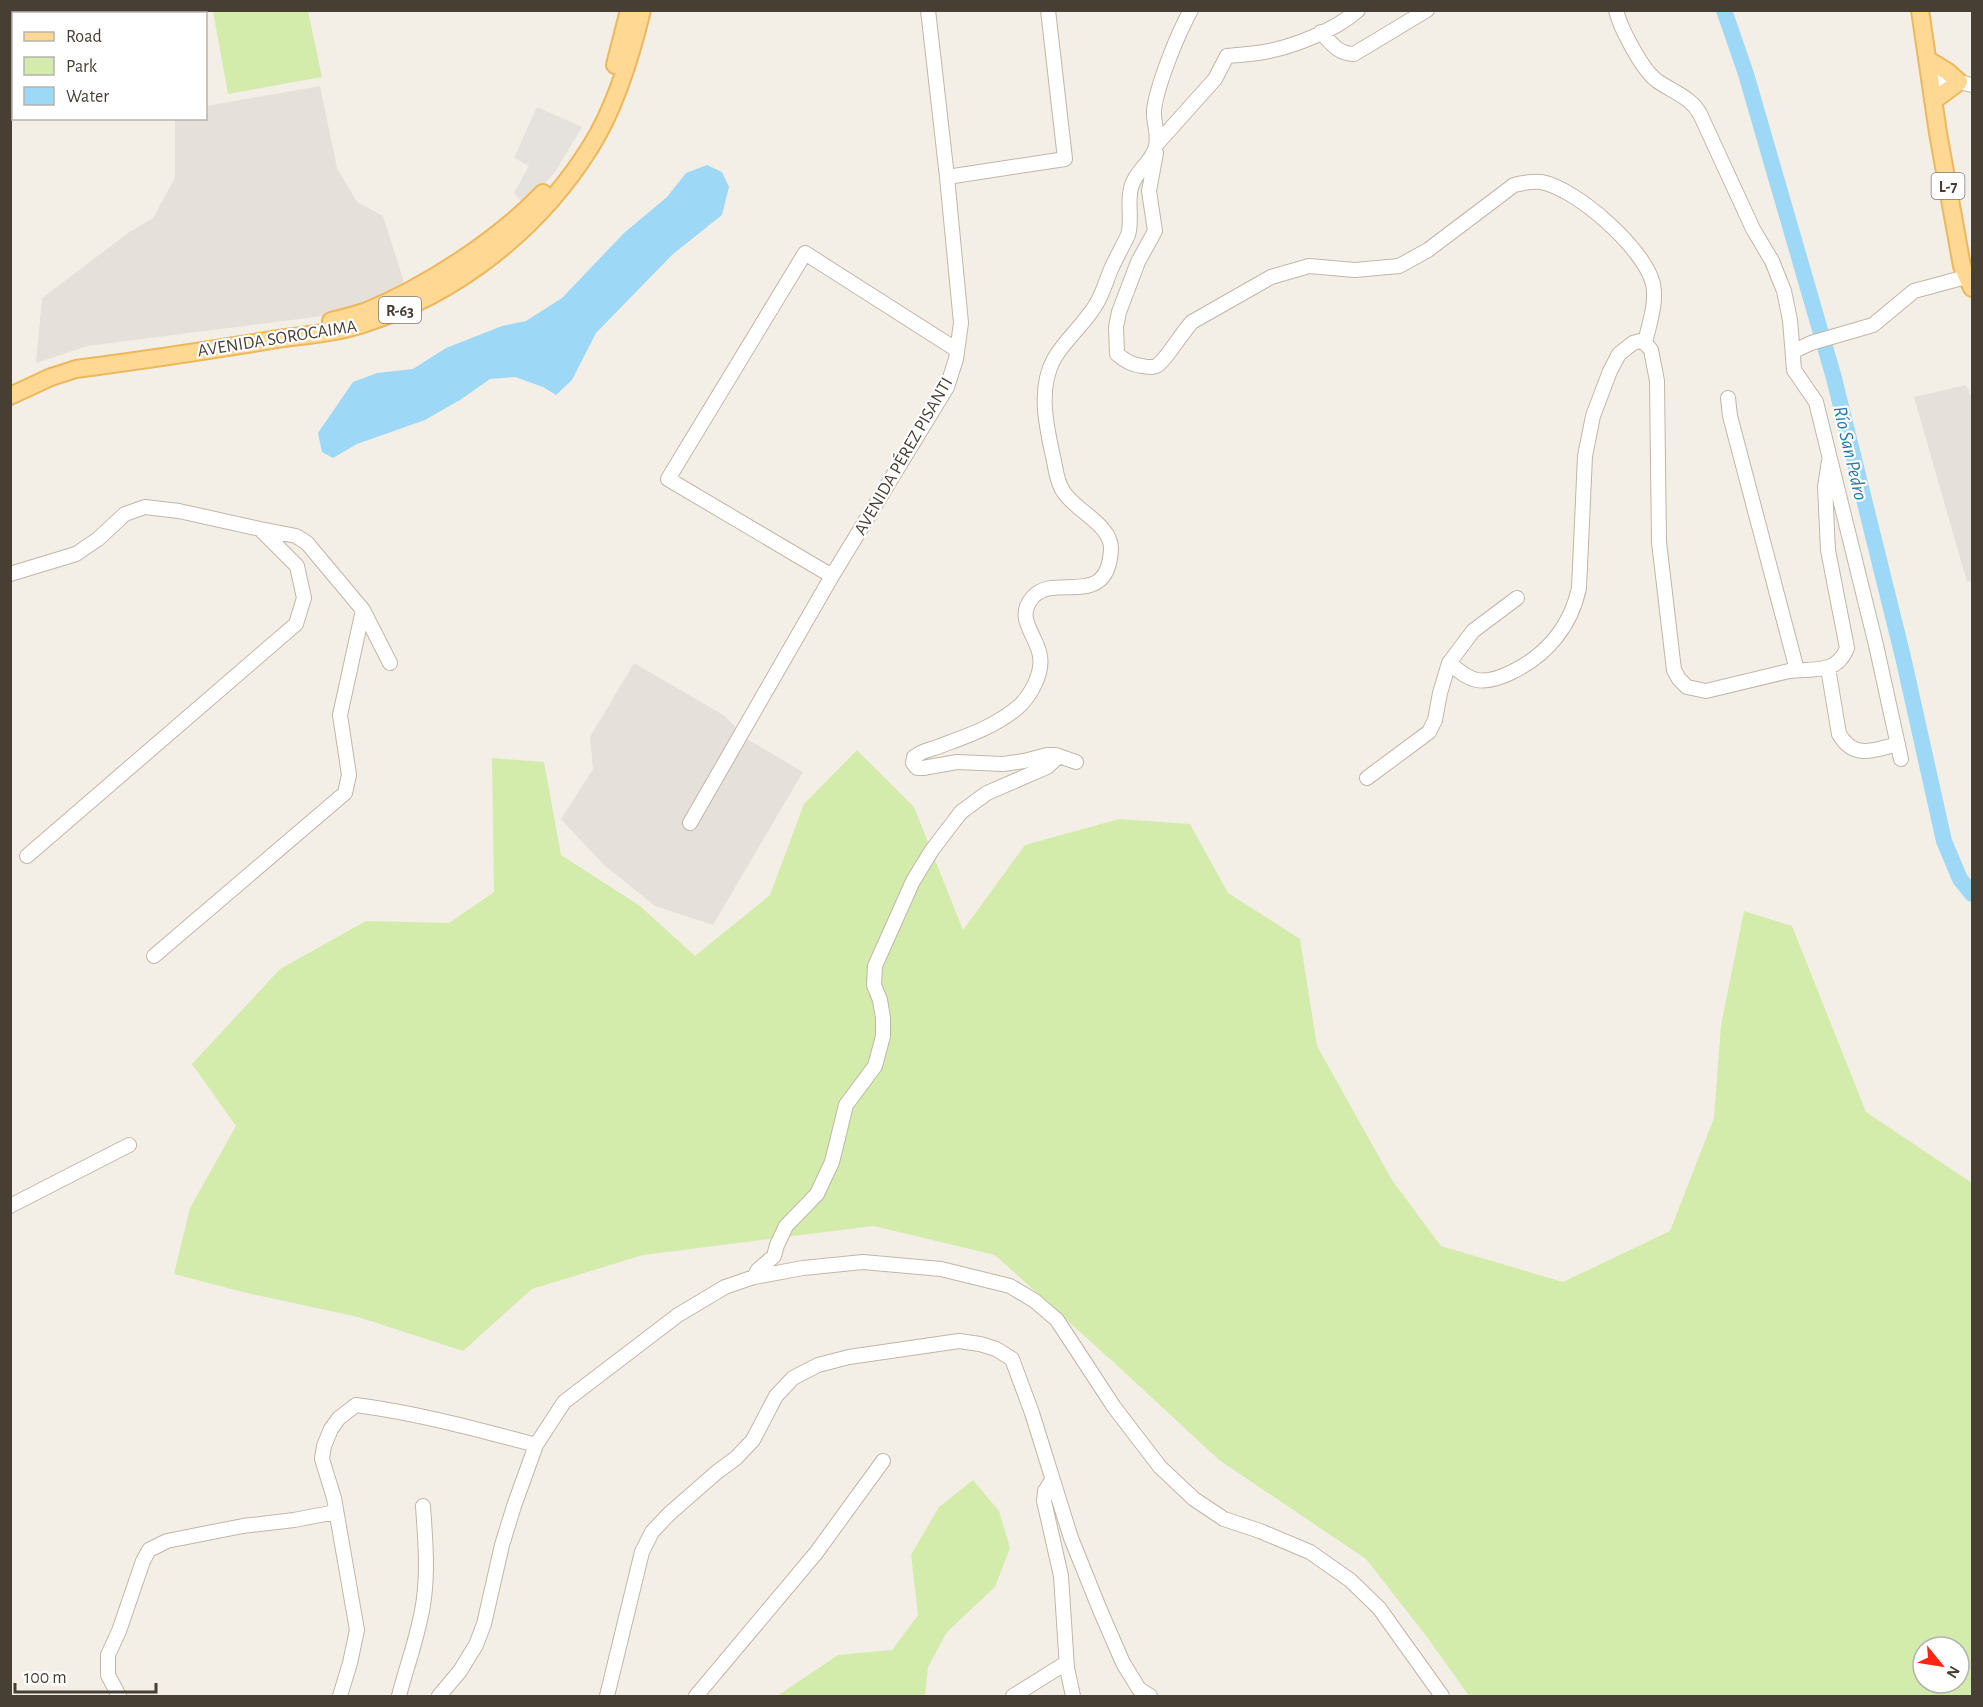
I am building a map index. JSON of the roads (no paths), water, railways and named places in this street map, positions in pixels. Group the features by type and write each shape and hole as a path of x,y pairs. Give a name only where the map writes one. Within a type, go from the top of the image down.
{"main road":[{"name":"AVENIDA SOROCAIMA","path":"10,384 48,368 310,335 360,325 390,315 471,273 504,246 538,213 567,179 591,145 603,112 629,10"},
{"name":"AVENIDA SOROCAIMA","path":"603,112 628,61 642,10"},
{"name":"L-7","path":"1920,10 1933,101 1962,266 1969,282"},
{"path":"1927,59 1966,83 1933,101"},
{"name":"AVENIDA SOROCAIMA","path":"10,396 75,365"}],"street":[{"name":"AVENIDA PÉREZ PISANTI","path":"690,823 832,576 946,387 957,350 961,322 928,10"},
{"path":"947,177 1065,159 1048,10"},
{"path":"1191,10 1183,25 1156,99 1154,115 1157,136 1149,191 1155,231 1138,262 1119,312 1116,327 1117,354 1134,365 1151,368 1157,366 1192,322 1271,277 1309,266 1355,270 1399,266 1428,250 1514,185 1530,182 1551,185 1602,216 1649,273 1654,292 1654,303 1645,343"},
{"path":"1076,762 1059,756 1047,755 1003,764 957,762 917,768 913,763 919,754 981,731 1010,713 1024,701 1036,681 1040,662 1040,655 1026,624 1025,615 1032,598 1048,588 1071,588 1093,584 1100,580 1109,562 1111,545 1108,536 1099,525 1071,502 1059,485 1047,430 1045,391 1054,359 1099,301 1128,235 1131,226 1130,195 1132,185 1139,173 1151,160 1156,146 1215,80 1227,56 1265,52 1301,41 1352,16 1358,10"},
{"path":"1321,32 1337,50 1346,54 1354,54 1427,10"},
{"path":"1616,10 1623,31 1649,73 1655,80 1688,99 1700,114 1753,229 1772,261 1784,291 1794,351 1794,370 1816,402 1876,645 1901,759"},
{"path":"1930,82 1966,83"},
{"path":"832,576 668,479 805,253 957,350"},
{"path":"1794,351 1810,343 1873,326 1914,291 1969,282"},
{"path":"1449,663 1466,676 1476,680 1496,679 1540,656 1559,634 1573,609 1579,588 1585,456 1593,416 1619,354 1633,343 1645,343 1651,350 1657,381 1659,542 1674,669 1679,679 1687,687 1706,691 1797,670 1828,668 1844,657 1847,648 1828,550 1826,487 1829,461"},
{"path":"1728,398 1730,416 1797,670"},
{"path":"10,574 76,554 98,539 125,514 145,507 179,511 296,537 307,543 363,610 390,663"},
{"path":"27,856 296,624 304,598 297,566 260,529"},
{"path":"1367,778 1430,732 1436,720 1440,693 1449,663 1473,631 1517,598"},
{"path":"154,956 345,793 350,775 340,715 363,610"},
{"path":"1828,668 1839,734 1843,741 1864,753 1898,744"},
{"path":"754,1277 758,1270 774,1256 786,1226 817,1194 832,1162 846,1106 875,1066 883,1036 883,1018 880,1000 874,985 875,966 913,881 932,850 961,812 987,793 1047,767 1059,756"},
{"path":"10,1206 129,1145"},
{"path":"439,1696 460,1671 476,1645 484,1624 502,1545 536,1445 564,1402 678,1315 725,1287 754,1277 803,1268 863,1262 941,1269 1010,1286 1035,1301 1057,1320 1114,1407 1160,1467 1194,1499 1224,1519 1310,1552 1350,1580 1379,1608 1442,1696"},
{"path":"608,1696 642,1552 652,1532 669,1514 736,1458 753,1440 777,1396 793,1378 818,1365 849,1357 959,1341 996,1349 1012,1359 1071,1538 1123,1663 1139,1689 1150,1696"},
{"path":"340,1696 357,1630 336,1512 322,1459 324,1446 339,1418 356,1405 465,1426 536,1445"},
{"path":"696,1696 816,1553 883,1461"},
{"path":"1052,1480 1045,1491 1044,1501 1061,1576 1066,1663 1073,1696"},
{"path":"399,1696 416,1639 424,1598 426,1557 423,1506"},
{"path":"119,1696 108,1675 108,1655 149,1550 167,1541 243,1526 336,1512"},
{"path":"1013,1696 1066,1663"}],"water":[{"path":"707,165 722,172 729,187 722,215 673,254 596,333 572,380 556,395 543,387 515,377 490,379 425,420 357,444 333,458 322,452 318,433 353,382 377,373 413,369 446,348 502,326 526,321 562,298 624,233 667,197 686,173"}],"waterway":[{"name":"Río San Pedro","path":"1724,10 1746,74 1834,378 1903,657 1944,841 1960,879 1972,894"}]}
